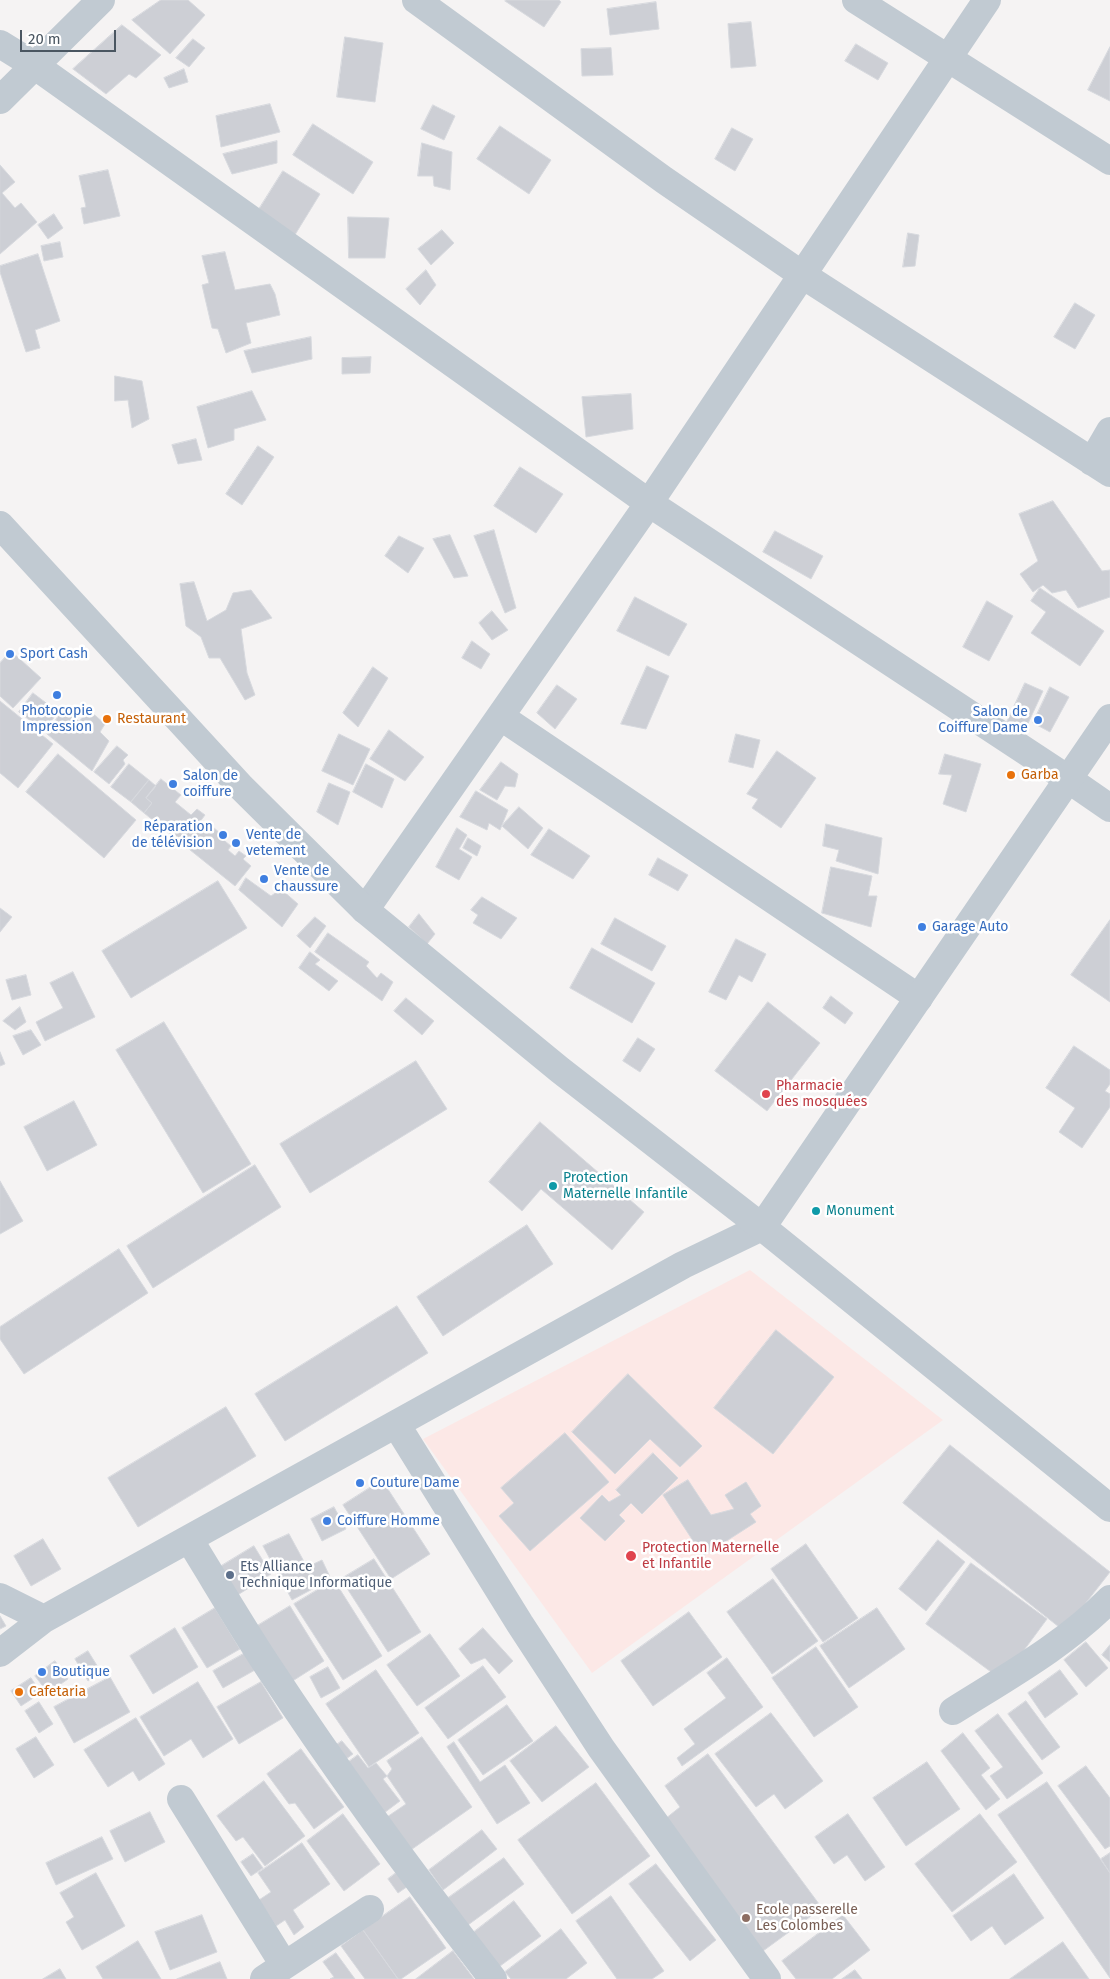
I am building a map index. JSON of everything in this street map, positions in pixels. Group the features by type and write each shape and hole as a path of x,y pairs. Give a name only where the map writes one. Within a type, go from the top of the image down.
{"street":[{"path":"0,100 102,0"},
{"path":"416,0 664,180 801,274 1101,468 1110,430"},
{"path":"856,0 1110,161"},
{"path":"365,910 649,503 801,274 987,0"},
{"path":"0,44 34,65 649,503 1110,808"},
{"path":"0,525 241,787 365,910 560,1070 762,1227 1110,1508"},
{"path":"501,717 919,998"},
{"path":"0,1653 44,1619 683,1265 762,1227 1110,718"},
{"path":"396,1424 520,1624 601,1748 767,1979"},
{"path":"189,1539 266,1663 304,1719 415,1878 493,1979"},
{"path":"0,1597 44,1619"},
{"path":"953,1711 1049,1650 1087,1623 1110,1599"},
{"path":"181,1799 274,1972 370,1909"}],"shaded area":[{"name":"Protection Maternelle et Infantile","path":"750,1270 943,1420 592,1673 423,1439"}],"building":[{"path":"161,0 188,0 205,15 170,54 132,20"},
{"path":"506,0 559,0 561,2 544,27"},
{"path":"656,2 659,29 610,35 607,9"},
{"path":"751,22 756,66 731,68 728,24"},
{"path":"122,25 161,55 136,78 129,74 106,94 73,69"},
{"path":"345,37 383,43 375,102 337,97"},
{"path":"193,39 205,48 189,67 176,58"},
{"path":"856,44 888,63 878,80 845,61"},
{"path":"1110,47 1110,101 1088,90"},
{"path":"611,48 613,75 582,76 581,49"},
{"path":"184,69 188,82 169,88 164,78"},
{"path":"270,104 280,132 221,147 216,116"},
{"path":"433,105 455,116 444,140 421,129"},
{"path":"313,124 373,162 353,194 293,155"},
{"path":"500,126 551,160 529,194 477,159"},
{"path":"732,128 753,139 735,171 715,159"},
{"path":"277,141 277,163 232,174 223,154"},
{"path":"422,143 452,152 450,190 434,186 433,176 418,176"},
{"path":"0,165 15,182 2,193 15,208 21,203 37,222 0,254"},
{"path":"108,170 120,216 84,224 81,208 86,207 79,176"},
{"path":"283,171 320,194 293,238 256,214"},
{"path":"54,214 63,228 48,239 38,225"},
{"path":"348,217 389,218 385,258 349,258"},
{"path":"442,230 454,243 431,265 418,249"},
{"path":"908,233 919,235 915,266 903,267"},
{"path":"60,242 63,257 44,261 41,246"},
{"path":"225,252 235,290 270,284 275,294 280,315 246,323 251,343 226,353 218,329 212,328 202,285 209,283 202,256"},
{"path":"38,254 60,321 35,330 40,348 26,352 0,272 0,266"},
{"path":"426,270 436,285 420,305 406,289"},
{"path":"1075,303 1095,315 1075,349 1054,337"},
{"path":"311,337 312,359 252,373 244,351"},
{"path":"371,357 370,373 342,374 342,358"},
{"path":"115,376 142,381 149,419 132,428 128,400 115,401"},
{"path":"252,391 266,420 234,429 234,440 208,448 197,407"},
{"path":"631,394 633,429 586,437 582,397"},
{"path":"196,439 202,460 178,464 172,445"},
{"path":"258,446 274,457 242,505 226,494"},
{"path":"520,467 563,494 536,533 494,506"},
{"path":"1053,501 1102,571 1110,570 1110,597 1078,608 1066,590 1052,593 1043,585 1033,592 1020,574 1038,561 1019,514"},
{"path":"494,530 516,608 505,613 474,536"},
{"path":"775,531 823,556 811,579 763,552"},
{"path":"450,535 468,576 454,578 433,539"},
{"path":"399,536 424,548 408,573 385,556"},
{"path":"194,582 207,621 226,610 233,593 251,590 272,618 241,629 247,673 255,695 245,700 220,658 209,658 201,637 186,626 180,584"},
{"path":"1040,588 1104,631 1080,666 1031,633 1046,612 1031,601"},
{"path":"635,597 687,624 669,656 617,631"},
{"path":"987,601 1013,616 989,661 963,647"},
{"path":"492,611 508,630 492,640 479,623"},
{"path":"472,641 490,654 481,669 462,658"},
{"path":"11,651 41,678 13,708 0,696 0,663"},
{"path":"647,666 669,676 646,729 621,724"},
{"path":"373,667 388,678 358,727 343,713"},
{"path":"1025,683 1043,691 1025,730 1007,722"},
{"path":"557,685 577,699 555,729 537,713"},
{"path":"1050,687 1069,697 1050,732 1033,723"},
{"path":"33,693 58,712 44,731 19,712"},
{"path":"0,701 53,744 18,788 0,773"},
{"path":"63,709 79,721 89,710 105,724 100,732 109,741 92,771 47,734"},
{"path":"389,730 424,757 405,781 370,759"},
{"path":"339,734 370,749 353,785 322,771"},
{"path":"736,734 760,740 753,768 729,762"},
{"path":"117,746 128,755 123,760 125,764 109,784 94,772"},
{"path":"777,751 816,778 781,828 752,808 758,799 747,794"},
{"path":"58,754 136,820 104,858 26,792"},
{"path":"945,754 981,764 966,812 943,804 952,775 939,774"},
{"path":"501,762 518,774 515,787 505,786 497,800 480,790"},
{"path":"129,764 149,780 131,802 111,787"},
{"path":"366,764 394,779 382,808 353,792"},
{"path":"161,779 181,795 175,802 191,815 197,809 205,815 199,823 210,831 213,827 222,835 220,837 231,846 228,850 235,856 239,851 246,856 243,859 251,866 235,886 144,813 152,803 146,798"},
{"path":"149,780 156,786 146,798 152,803 144,813 131,802"},
{"path":"329,783 350,792 338,825 317,812"},
{"path":"476,791 508,810 500,830 489,823 487,830 460,817"},
{"path":"519,807 543,828 528,849 502,826"},
{"path":"826,824 882,838 878,874 836,861 839,850 823,846"},
{"path":"457,828 467,835 459,849 472,857 459,880 436,867"},
{"path":"549,829 590,856 573,879 531,855"},
{"path":"468,838 481,846 477,856 463,848"},
{"path":"658,858 688,875 678,891 649,875"},
{"path":"831,867 872,876 868,896 877,896 871,927 822,913"},
{"path":"246,878 271,896 281,889 298,904 282,927 239,890"},
{"path":"218,881 247,928 131,998 102,951"},
{"path":"482,897 517,918 501,939 473,923 478,915 471,910"},
{"path":"0,908 12,917 0,932"},
{"path":"419,914 435,934 427,944 409,927"},
{"path":"315,917 326,926 310,948 297,936"},
{"path":"615,918 666,946 652,971 601,944"},
{"path":"1110,920 1110,1002 1071,975"},
{"path":"328,933 369,962 366,966 377,978 381,973 393,982 382,1001 315,952"},
{"path":"736,939 766,954 752,982 739,975 726,1000 709,992"},
{"path":"592,948 655,983 632,1023 570,988"},
{"path":"310,952 320,960 315,964 338,981 329,991 299,968"},
{"path":"73,972 95,1017 45,1041 36,1022 63,1008 50,983"},
{"path":"26,975 31,995 12,1000 6,980"},
{"path":"831,996 853,1013 845,1024 823,1008"},
{"path":"406,998 434,1021 422,1035 394,1011"},
{"path":"768,1002 820,1043 767,1111 715,1071"},
{"path":"20,1007 26,1022 15,1030 3,1021"},
{"path":"164,1022 251,1164 203,1193 116,1050"},
{"path":"31,1030 41,1045 23,1055 13,1036"},
{"path":"638,1038 655,1049 640,1072 623,1061"},
{"path":"1074,1046 1110,1070 1110,1084 1105,1091 1110,1094 1110,1107 1082,1148 1059,1132 1075,1108 1046,1088"},
{"path":"0,1052 5,1064 0,1066"},
{"path":"416,1061 447,1109 310,1193 280,1144"},
{"path":"74,1101 97,1145 47,1171 24,1127"},
{"name":"Protection Maternelle Infantile","path":"540,1122 644,1212 612,1250 541,1189 522,1211 489,1182"},
{"path":"255,1165 281,1207 153,1288 127,1246"},
{"path":"0,1181 23,1221 0,1234"},
{"path":"527,1225 553,1264 443,1336 417,1297"},
{"path":"119,1249 148,1293 24,1374 0,1339 0,1327"},
{"path":"397,1306 428,1353 285,1441 255,1394"},
{"path":"776,1330 834,1377 773,1454 714,1408"},
{"path":"628,1374 702,1446 680,1467 650,1439 615,1474 572,1432"},
{"path":"226,1407 256,1456 138,1527 108,1478"},
{"path":"565,1433 609,1482 530,1551 499,1516 514,1503 501,1488"},
{"path":"950,1445 1110,1572 1064,1631 903,1503"},
{"path":"653,1453 678,1478 642,1514 631,1503 619,1515 625,1521 605,1541 580,1518 602,1495 609,1502 621,1495 616,1490"},
{"path":"382,1480 430,1554 391,1579 343,1505"},
{"path":"688,1480 711,1515 734,1509 725,1495 746,1482 761,1506 750,1514 756,1522 703,1556 663,1495"},
{"path":"334,1507 346,1529 322,1541 311,1519"},
{"path":"289,1534 307,1567 322,1560 331,1579 292,1600 263,1546"},
{"path":"43,1539 61,1569 31,1586 14,1556"},
{"path":"938,1540 965,1562 926,1611 899,1589"},
{"path":"806,1544 858,1618 823,1642 771,1569"},
{"path":"254,1546 271,1574 236,1596 218,1568"},
{"path":"374,1559 421,1632 388,1652 341,1579"},
{"path":"971,1563 1047,1619 1002,1680 926,1624"},
{"path":"773,1579 818,1641 772,1674 727,1612"},
{"path":"334,1580 382,1656 343,1680 294,1604"},
{"path":"290,1606 324,1661 291,1682 257,1626"},
{"path":"215,1608 240,1649 207,1668 182,1628"},
{"path":"877,1608 905,1649 849,1688 820,1646"},
{"path":"689,1612 722,1657 653,1706 621,1661"},
{"path":"0,1616 6,1626 0,1629"},
{"path":"175,1628 198,1667 153,1694 130,1656"},
{"path":"483,1628 513,1661 499,1674 485,1658 471,1664 459,1649"},
{"path":"430,1634 460,1676 417,1706 387,1665"},
{"path":"1086,1642 1108,1668 1086,1687 1064,1660"},
{"path":"1110,1645 1110,1662 1102,1655"},
{"path":"816,1647 858,1707 814,1737 772,1678"},
{"path":"88,1651 101,1672 88,1681 75,1659"},
{"path":"245,1653 255,1670 223,1688 213,1671"},
{"path":"727,1658 763,1707 682,1766 677,1758 695,1744 684,1729 726,1698 707,1673"},
{"path":"55,1661 68,1679 48,1693 35,1676"},
{"path":"483,1666 506,1697 448,1739 425,1708"},
{"path":"328,1667 340,1688 321,1698 310,1677"},
{"path":"376,1670 419,1733 369,1767 326,1704"},
{"path":"1060,1670 1078,1694 1045,1718 1028,1693"},
{"path":"110,1677 130,1712 74,1743 54,1707"},
{"path":"31,1678 41,1693 21,1706 11,1691"},
{"path":"198,1682 233,1739 203,1758 191,1739 164,1756 140,1717"},
{"path":"261,1682 283,1718 239,1744 217,1707"},
{"path":"1026,1701 1060,1747 1042,1760 1008,1714"},
{"path":"39,1702 53,1724 39,1733 25,1711"},
{"path":"507,1705 533,1741 483,1775 458,1740"},
{"path":"771,1713 823,1781 785,1809 774,1794 756,1807 715,1754"},
{"path":"998,1714 1043,1773 1007,1799 990,1776 1003,1767 975,1731"},
{"path":"136,1718 165,1764 139,1781 133,1771 108,1787 84,1750"},
{"path":"556,1726 589,1767 542,1802 510,1761"},
{"path":"963,1733 990,1768 981,1775 1000,1799 986,1810 941,1751"},
{"path":"36,1737 54,1765 34,1778 16,1749"},
{"path":"422,1737 472,1807 408,1852 384,1819 406,1804 387,1776 392,1769 387,1761"},
{"path":"342,1741 353,1754 339,1764 329,1750"},
{"path":"454,1742 480,1782 505,1765 530,1803 497,1824 447,1747"},
{"path":"301,1749 344,1807 314,1829 295,1803 289,1804 267,1774"},
{"path":"708,1754 822,1908 763,1951 665,1819 680,1807 665,1786"},
{"path":"358,1755 368,1768 376,1763 387,1776 383,1779 400,1801 384,1813 347,1763"},
{"path":"927,1762 960,1809 906,1846 873,1798"},
{"path":"1086,1766 1110,1798 1110,1846 1105,1849 1058,1786"},
{"path":"264,1781 305,1836 265,1866 243,1837 236,1841 217,1816"},
{"path":"1047,1782 1110,1873 1110,1978 998,1815"},
{"path":"596,1783 650,1856 572,1914 518,1840"},
{"path":"150,1812 165,1842 125,1862 110,1831"},
{"path":"343,1814 380,1864 344,1891 307,1841"},
{"path":"848,1814 885,1867 865,1881 847,1855 834,1864 815,1837"},
{"path":"980,1814 1017,1862 952,1912 915,1864"},
{"path":"482,1830 497,1849 443,1890 429,1870"},
{"path":"102,1837 113,1859 56,1885 46,1863"},
{"path":"302,1843 330,1884 293,1910 304,1927 294,1935 285,1920 276,1926 259,1900 271,1892 258,1873"},
{"path":"1110,1853 1110,1873 1101,1859"},
{"path":"253,1854 263,1868 251,1876 241,1862"},
{"path":"504,1858 524,1884 468,1925 448,1898"},
{"path":"656,1864 716,1940 690,1961 629,1884"},
{"path":"400,1870 411,1884 398,1893 388,1879"},
{"path":"96,1873 125,1926 82,1950 66,1922 74,1917 60,1893"},
{"path":"1014,1874 1044,1918 1005,1945 992,1926 971,1941 953,1916"},
{"path":"611,1896 664,1971 652,1979 617,1979 576,1921"},
{"path":"410,1897 446,1948 401,1979 398,1979 363,1930"},
{"path":"514,1901 541,1936 496,1969 470,1935"},
{"path":"202,1915 217,1952 170,1970 155,1932"},
{"path":"843,1915 870,1950 832,1979 796,1979 782,1961"},
{"path":"561,1929 587,1963 566,1979 511,1979 505,1972"},
{"path":"363,1930 398,1979 365,1979 341,1946"},
{"path":"138,1941 161,1979 103,1979 96,1967"},
{"path":"1063,1942 1089,1979 1010,1979"},
{"path":"453,1951 474,1979 416,1979"},
{"path":"336,1953 355,1979 330,1979 334,1977 323,1962"},
{"path":"220,1962 227,1979 177,1979"},
{"path":"60,1969 66,1979 43,1979"},
{"path":"855,1970 862,1979 842,1979"}],"place":[{"name":"Sport Cash","path":"10,654"},
{"name":"Photocopie Impression","path":"57,695"},
{"name":"Restaurant","path":"107,719"},
{"name":"Salon de Coiffure Dame","path":"1038,720"},
{"name":"Garba","path":"1011,775"},
{"name":"Salon de coiffure","path":"173,784"},
{"name":"Réparation de télévision","path":"223,835"},
{"name":"Vente de vetement","path":"236,843"},
{"name":"Vente de chaussure","path":"264,879"},
{"name":"Garage Auto","path":"922,927"},
{"name":"Pharmacie des mosquées","path":"766,1094"},
{"name":"Protection Maternelle Infantile","path":"553,1186"},
{"name":"Monument","path":"816,1211"},
{"name":"Couture Dame","path":"360,1483"},
{"name":"Coiffure Homme","path":"327,1521"},
{"name":"Protection Maternelle et Infantile","path":"631,1556"},
{"name":"Ets Alliance Technique Informatique","path":"230,1575"},
{"name":"Boutique","path":"42,1672"},
{"name":"Cafetaria","path":"19,1692"},
{"name":"Ecole passerelle Les Colombes","path":"746,1918"}]}
